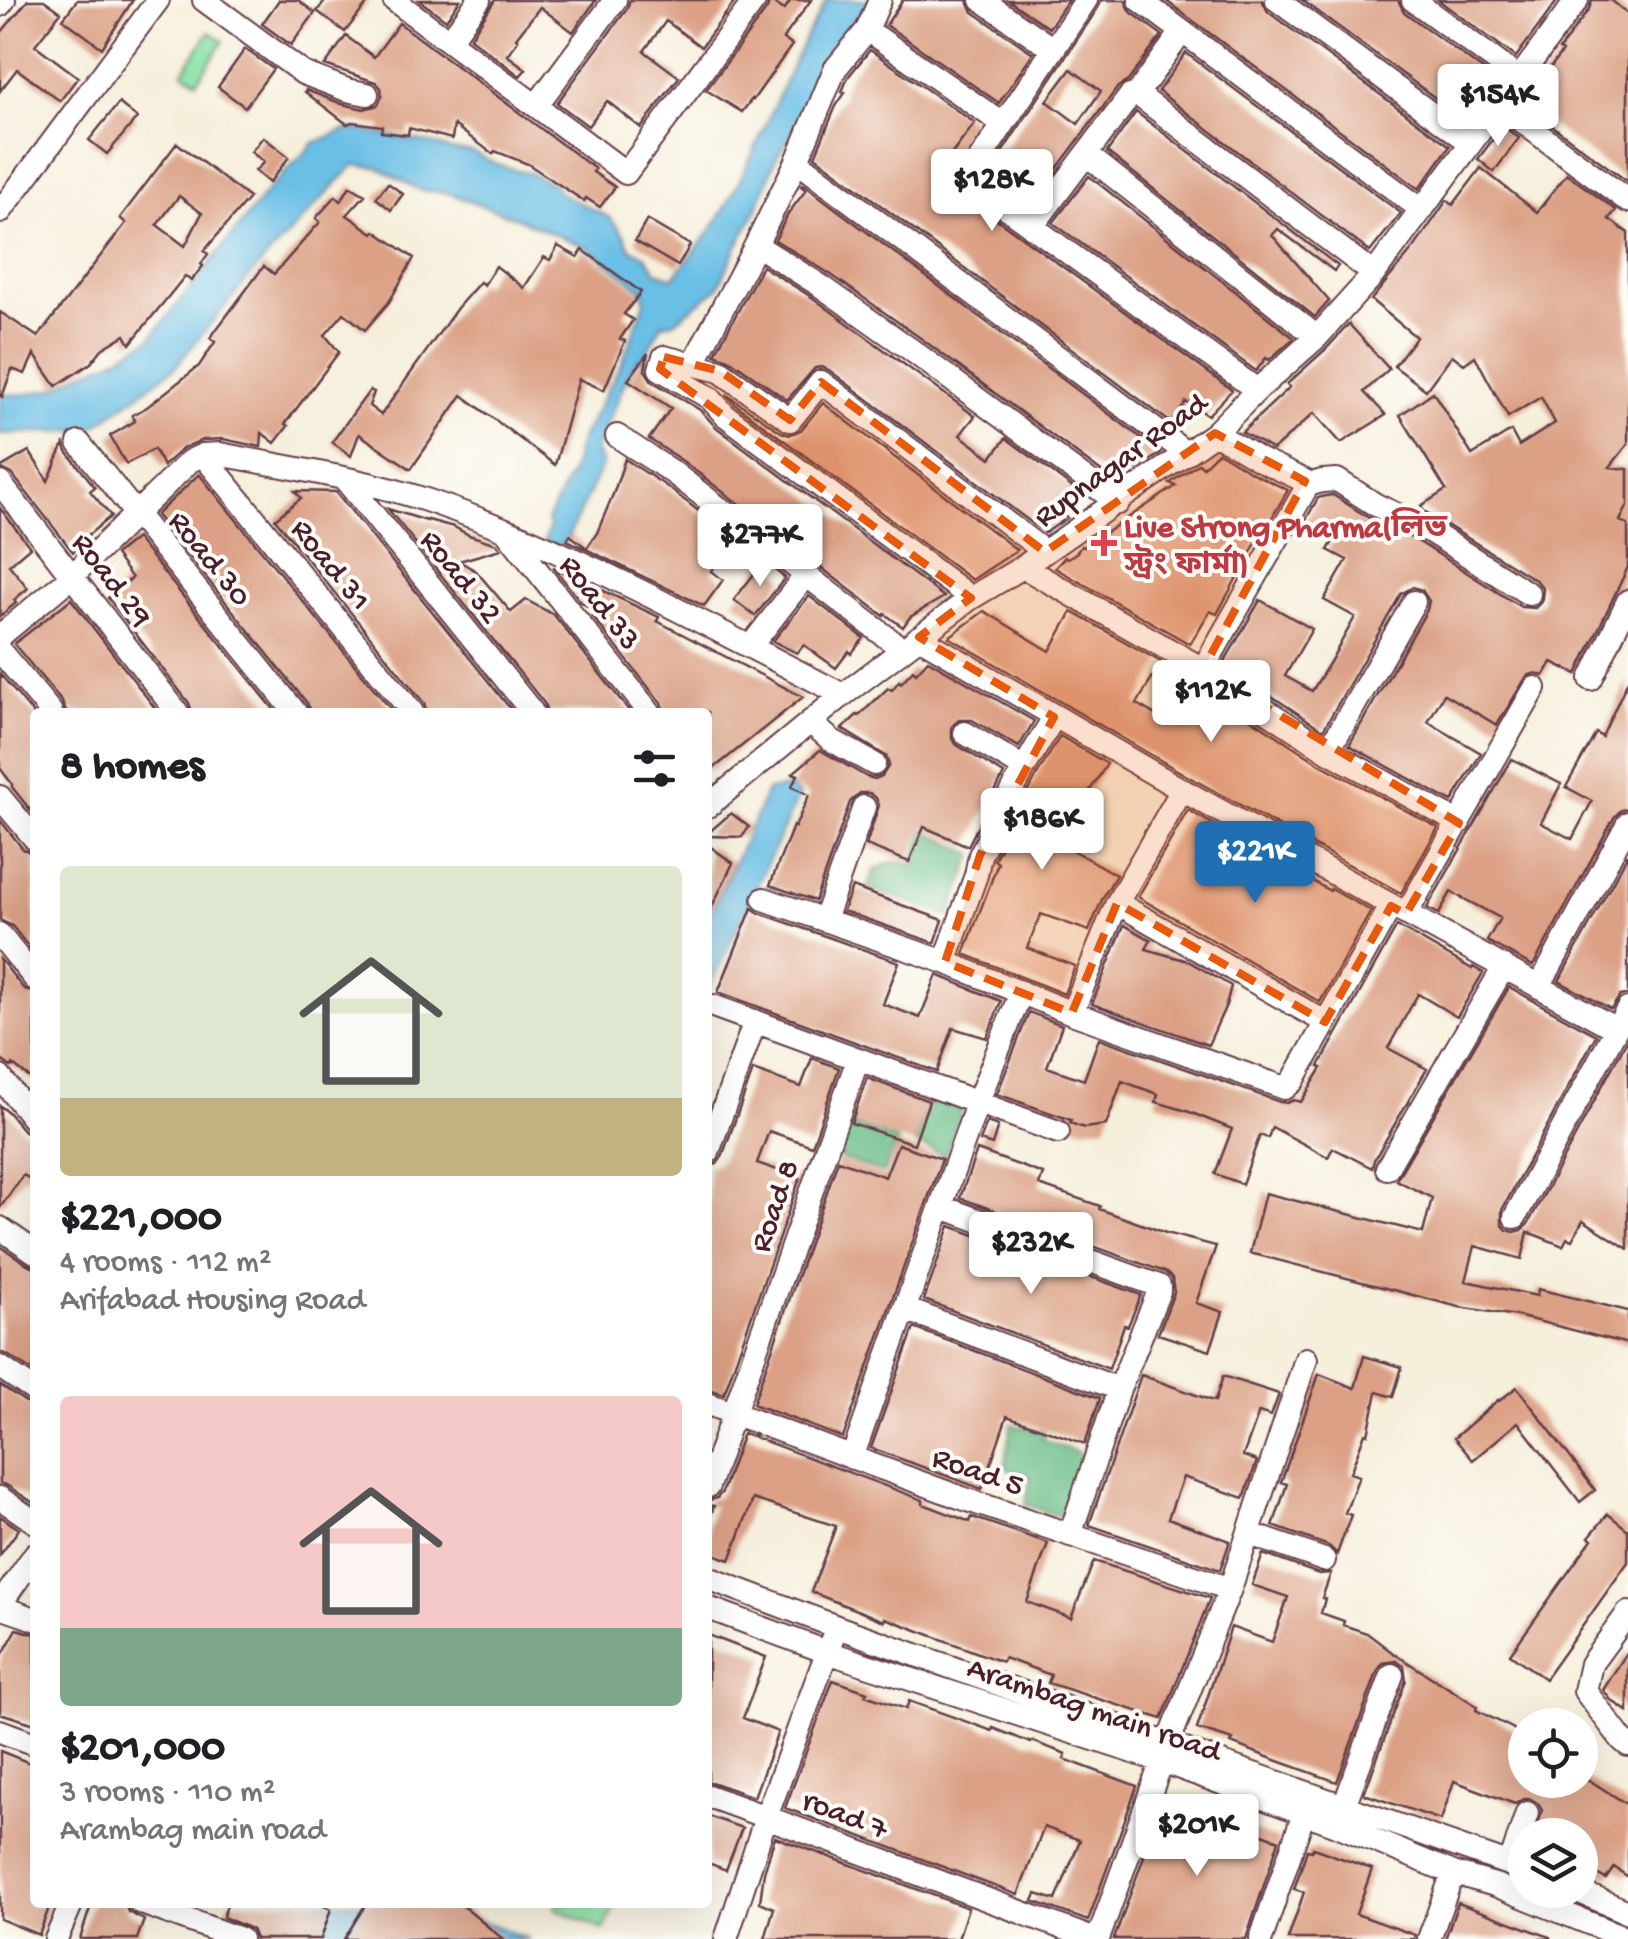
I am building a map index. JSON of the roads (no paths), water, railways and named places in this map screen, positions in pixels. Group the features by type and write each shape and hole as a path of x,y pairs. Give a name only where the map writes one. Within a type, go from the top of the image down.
{"street":[{"path":"0,212 158,0"},
{"path":"204,0 303,73 366,94"},
{"path":"394,0 626,173 755,0"},
{"path":"448,41 479,0"},
{"path":"536,106 616,0"},
{"path":"692,364 797,161 835,69 868,30 880,0"},
{"path":"982,0 1054,49"},
{"path":"1086,0 967,179 1257,390"},
{"path":"1140,0 1422,210"},
{"path":"1277,0 1471,143"},
{"path":"1413,0 1519,78"},
{"name":"Rupnagar Road","path":"712,796 971,598 1023,568 1215,433 1317,337 1374,274 1500,105 1564,5"},
{"path":"868,30 1003,124"},
{"path":"1032,227 1182,32"},
{"path":"1137,94 1374,274"},
{"path":"1500,105 1628,201"},
{"path":"1087,155 1317,337"},
{"path":"797,161 1186,452"},
{"path":"756,245 910,349 1118,503"},
{"path":"971,598 726,415 710,398 660,369 664,357 720,371 790,420 822,382 1045,552"},
{"path":"1215,433 1308,485"},
{"path":"617,436 675,474 806,575 910,643 1054,717 1539,987 1622,1019 1514,1216"},
{"name":"Road 30","path":"79,442 292,708"},
{"path":"0,636 72,576 190,461 220,454 344,478 426,500 504,529 579,561 843,695"},
{"name":"Road 31","path":"203,455 409,708"},
{"name":"Road 32","path":"344,478 529,708"},
{"path":"1203,669 1308,485 1322,481 1337,480 1376,505 1423,527 1529,594"},
{"name":"Road 29","path":"0,483 174,708"},
{"name":"Road 33","path":"504,529 646,708"},
{"path":"1023,568 1203,669 1328,751 1459,823"},
{"path":"750,648 806,575"},
{"path":"1328,751 1414,602"},
{"path":"1592,679 1627,605"},
{"path":"0,650 48,708"},
{"path":"764,899 1285,1088 1459,823 1535,688"},
{"path":"945,962 980,855 1054,717"},
{"path":"810,722 874,764"},
{"path":"965,734 1024,768"},
{"path":"1072,1012 1117,904 1182,790"},
{"path":"0,796 30,833"},
{"path":"824,920 864,806"},
{"path":"1539,987 1628,823"},
{"path":"1117,904 1325,1022"},
{"path":"0,934 30,973"},
{"path":"1387,1168 1504,968"},
{"path":"852,1458 977,1104 1021,992"},
{"path":"713,1006 1058,1132"},
{"path":"712,1141 755,1021"},
{"name":"Road 8","path":"712,1474 858,1059"},
{"path":"0,1077 30,1116"},
{"path":"0,1098 30,1119"},
{"path":"942,1207 1160,1286 1119,1390 1070,1535"},
{"path":"0,1228 30,1249"},
{"path":"905,1309 1119,1390"},
{"path":"1095,1939 1230,1589 1306,1359"},
{"path":"0,1367 30,1388"},
{"name":"Road 5","path":"712,1405 1230,1589"},
{"path":"0,1498 30,1519"},
{"path":"1250,1534 1324,1560"},
{"path":"30,1561 0,1606 30,1617"},
{"name":"Arambag main road","path":"712,1579 1307,1804 1453,1873 1495,1885 1628,1939"},
{"name":"Arambag main road","path":"712,1609 827,1652 1164,1753"},
{"path":"1628,1614 1591,1664 1585,1691 1628,1745"},
{"name":"road 7","path":"837,1626 766,1817 1095,1939"},
{"path":"1344,1806 1392,1675"},
{"path":"0,1731 30,1742"},
{"path":"712,1797 766,1817 726,1939"},
{"path":"1261,1939 1307,1804"},
{"name":"Arambag main road","path":"1307,1804 1344,1806 1508,1864"},
{"path":"1525,1818 1526,1813"},
{"path":"1429,1939 1453,1873"},
{"path":"1598,1900 1628,1912"},
{"path":"56,1939 69,1908"},
{"path":"155,1908 240,1939"}],"water":[{"path":"827,0 870,0 855,18 799,125 777,156 754,215 718,288 674,322 662,324 642,360 638,358 628,375 595,450 602,465 568,537 559,547 544,542 550,526 547,521 572,470 580,441 622,363 645,302 642,289 588,248 448,193 420,190 377,167 354,165 255,270 175,367 90,430 0,434 0,395 56,388 150,339 269,189 314,143 345,130 472,152 498,165 532,174 609,217 630,249 645,255 656,271 673,278 728,203"},
{"path":"791,788 799,795 712,981 712,910 768,790"},
{"path":"316,1908 449,1908 528,1939 322,1939 316,1924"}],"place":[{"name":"Live Strong Pharma(লিভ স্ট্রং ফার্মা)","path":"1104,543"}]}
